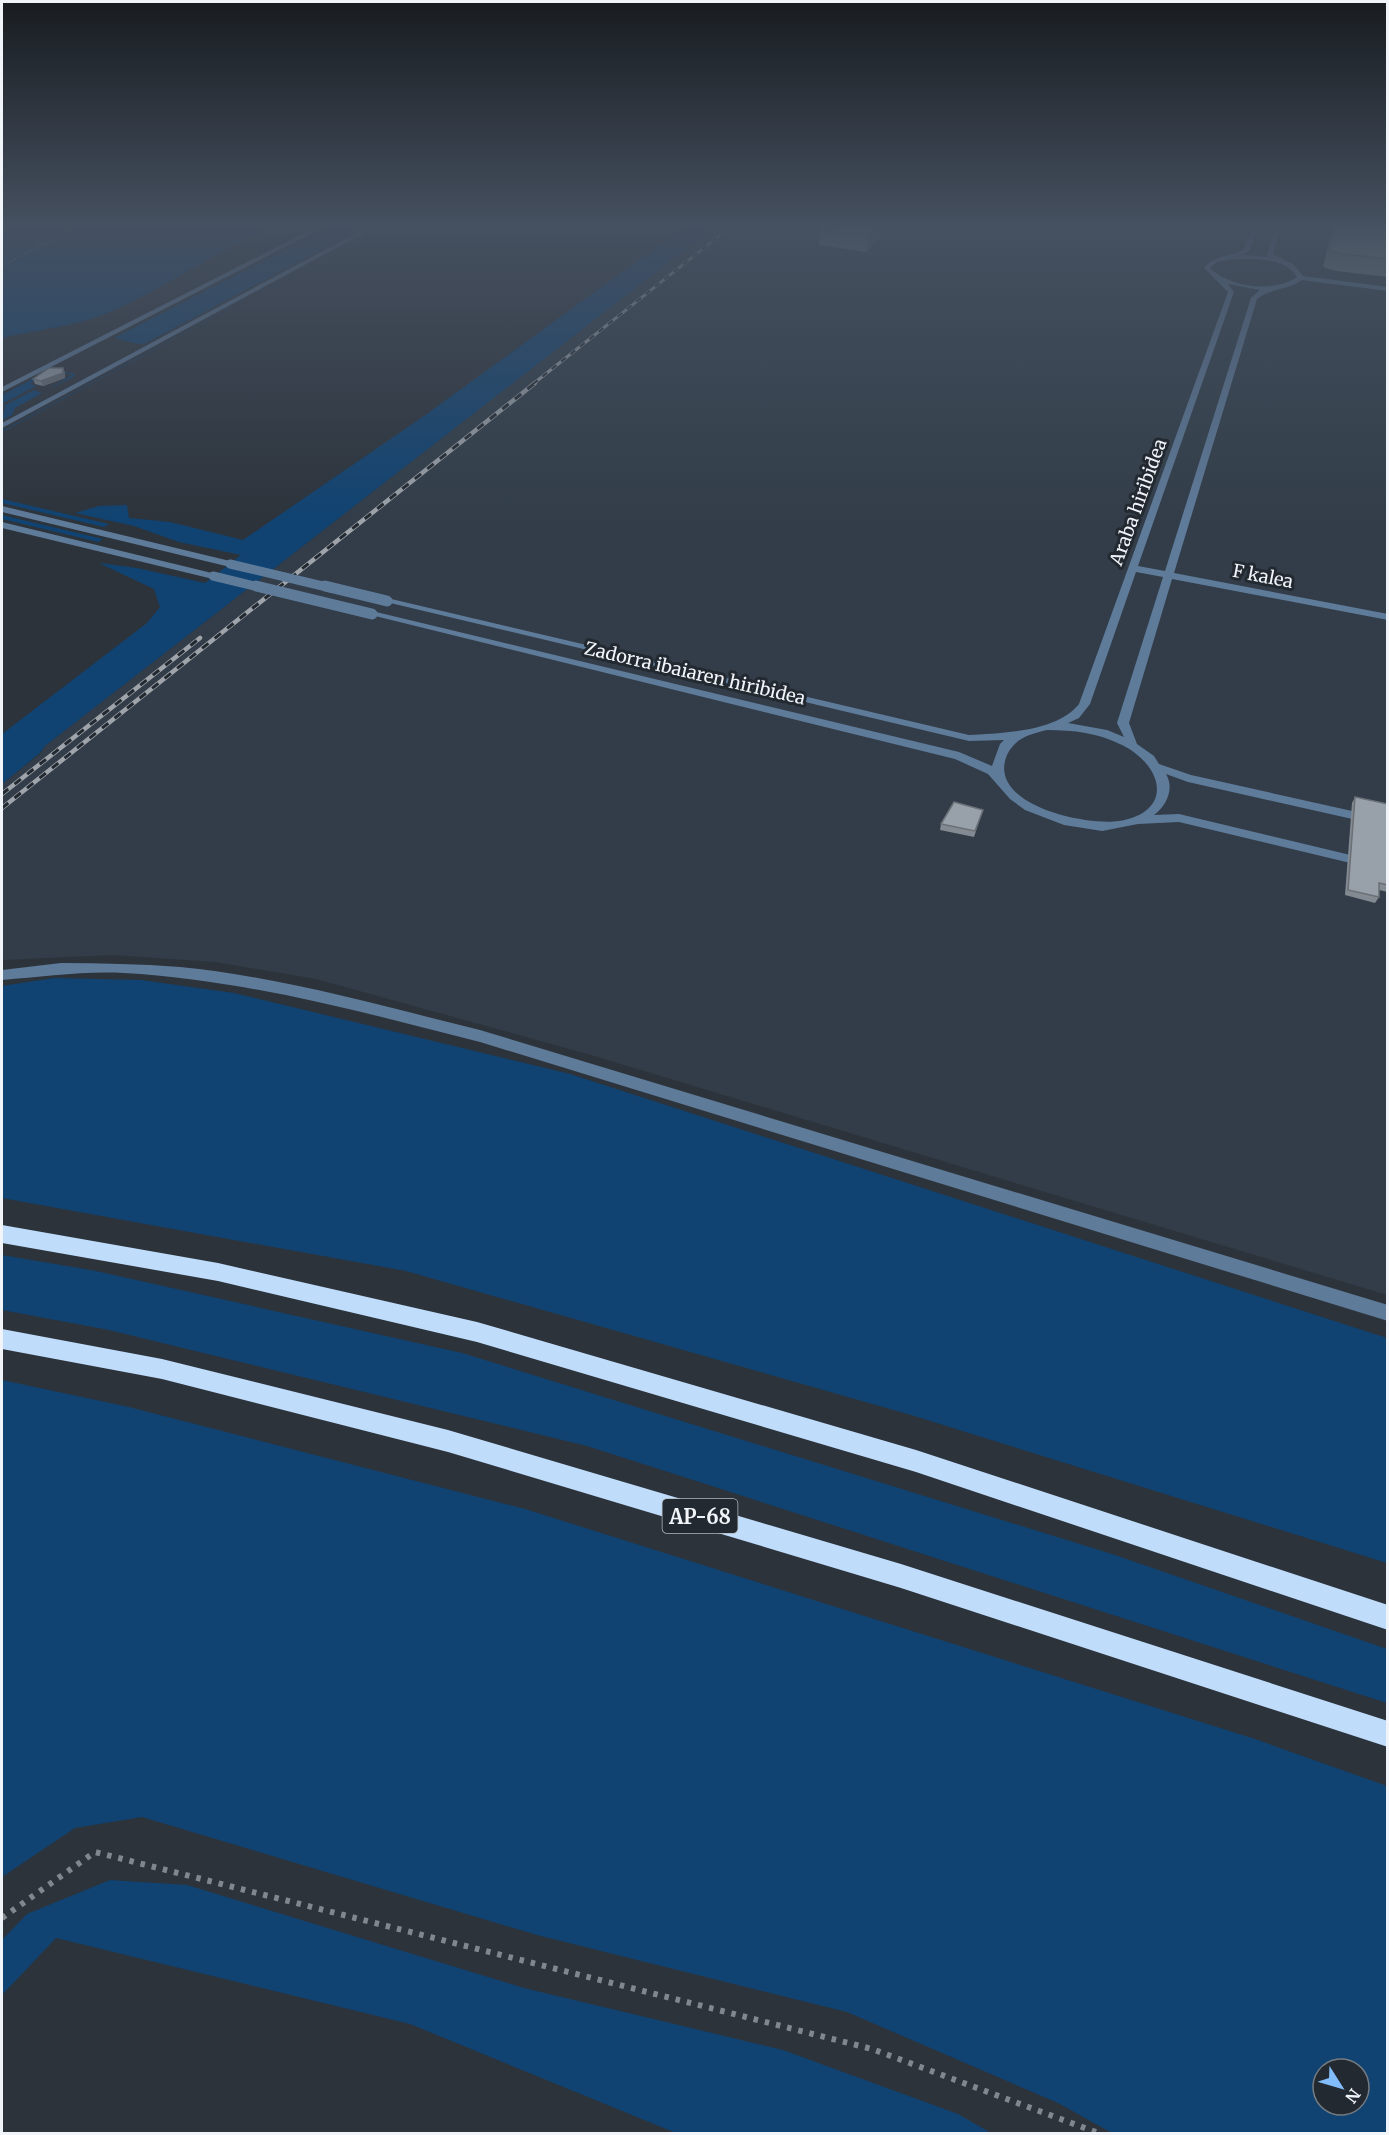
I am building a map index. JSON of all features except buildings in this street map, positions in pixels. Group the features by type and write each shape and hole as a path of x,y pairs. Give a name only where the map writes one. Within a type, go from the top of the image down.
{"highway":[{"path":"2,1234 218,1272 477,1332 916,1461 1388,1618"},
{"name":"AP-68","path":"2,1339 162,1369 447,1441 902,1576 1388,1734"}],"street":[{"path":"2,390 132,324"},
{"path":"2,426 193,324"},
{"name":"Araba hiribidea","path":"1054,726 1075,716 1084,704 1220,324"},
{"path":"1132,743 1122,723 1246,324"},
{"name":"Zadorra ibaiaren hiribidea","path":"2,509 969,738 1018,736"},
{"name":"Zadorra ibaiaren hiribidea","path":"2,525 959,756 989,769 1002,781"},
{"name":"F kalea","path":"1132,568 1388,617"},
{"path":"1135,820 1152,810 1162,797 1165,782 1158,767 1148,754 1132,743 1090,729 1054,726 1018,736 1004,748 998,764 1002,781 1014,797 1057,820 1084,826 1111,826 1135,820 1179,818 1388,868"},
{"path":"1158,767 1198,781 1388,823"},
{"path":"2,975 67,967 185,972 382,1012 480,1036 1388,1313"}],"path":[{"path":"2,1918 95,1852 872,2049 1101,2133"}],"shaded area":[{"path":"2,324 72,324 2,338"},
{"path":"142,324 182,324 146,343 138,344 114,338"},
{"path":"202,324 203,324 2,432"},
{"path":"551,324 590,324 45,746 40,753 2,784 2,734 147,623 160,607 154,589 99,563 137,568 205,583 241,555 179,542 134,526 75,513 99,506 127,505 129,518 170,522 243,540 424,416"},
{"path":"590,324 1387,324 1387,1295 591,1055 316,979 215,962 113,955 2,960 2,784 40,754 45,746"},
{"path":"56,370 75,374 49,389 72,375 55,372 45,375 30,384 36,386 2,404 2,395 48,371"},
{"path":"34,390 42,393 15,408 12,415 2,420 5,407 3,406"},
{"path":"2,499 109,524 104,527 2,503"},
{"path":"2,515 103,539 98,542 2,519"},
{"path":"54,978 141,980 234,993 570,1074 1387,1338 1387,1563 911,1415 406,1271 2,1198 2,986"},
{"path":"2,1255 96,1271 462,1353 1112,1554 1387,1649 1387,1703 587,1446 109,1330 2,1310"},
{"path":"2,1380 129,1407 525,1509 1252,1738 1387,1786 1387,2133 1112,2133 1058,2103 847,2012 537,1935 142,1817 75,1828 2,1877"},
{"path":"110,1880 187,1885 524,1988 783,2050 958,2114 991,2133 676,2133 410,2024 56,1938 2,1995 2,1940 27,1914"}],"railway":[{"path":"533,384 609,324"},
{"path":"2,808 535,383"},
{"path":"2,794 200,638"}]}
